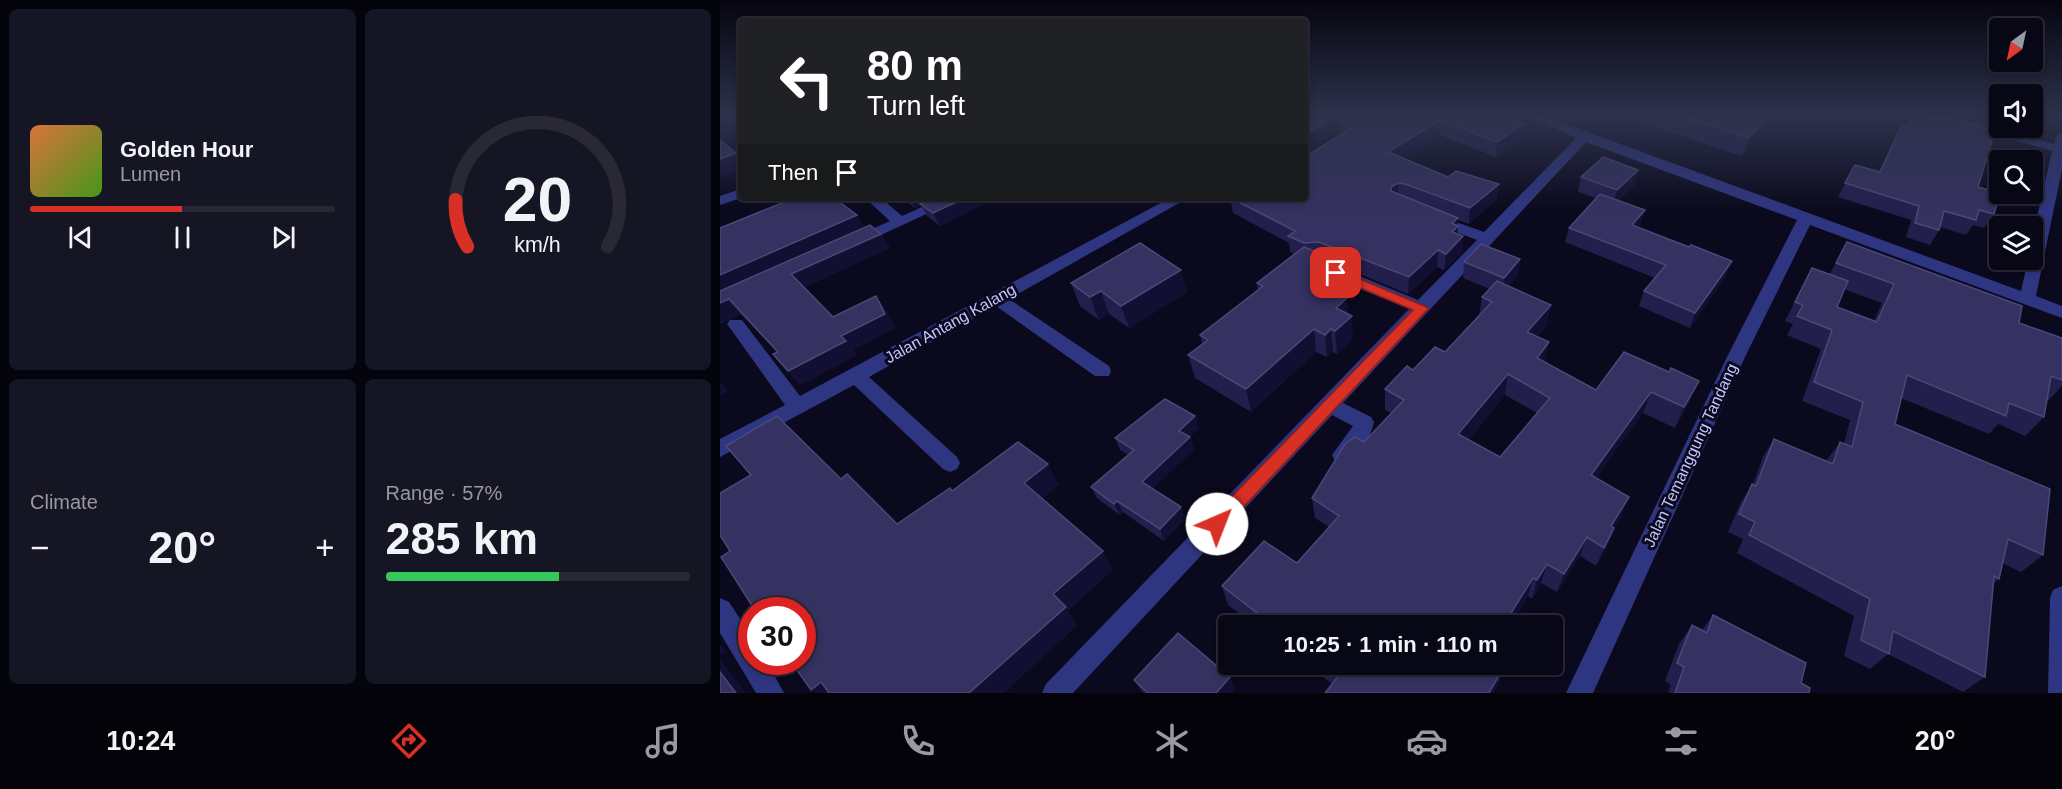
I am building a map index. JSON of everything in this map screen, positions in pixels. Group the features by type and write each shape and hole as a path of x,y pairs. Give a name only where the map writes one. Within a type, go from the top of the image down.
{"street":[{"path":"1055,693 1573,148"},
{"path":"1615,148 2062,312"},
{"path":"2027,300 2060,148"},
{"path":"720,201 738,194"},
{"path":"876,201 900,222"},
{"path":"847,246 947,201"},
{"name":"Jalan Antang Kalang","path":"720,449 1175,201"},
{"path":"1421,214 1488,239"},
{"name":"Jalan Temanggung Tandang","path":"1579,693 1736,357 1806,219"},
{"path":"1314,264 1422,308"},
{"path":"996,298 1102,371"},
{"path":"736,324 797,407"},
{"path":"855,375 950,463"},
{"path":"1330,405 1364,422 1362,431 1341,457"},
{"path":"2061,693 2062,598"},
{"path":"720,610 738,639"},
{"path":"760,675 771,693"}],"building":[{"path":"720,148 730,148 736,153 720,159"},
{"path":"1319,148 1394,148 1388,152 1448,177 1456,171 1499,184 1470,208 1405,184 1398,183 1391,187 1391,191 1458,218 1452,223 1458,226 1452,232 1463,236 1446,254 1438,250 1409,277 1319,242 1304,243 1288,236 1295,231 1237,201 1308,201 1308,155"},
{"path":"1891,148 1990,148 1978,187 1989,190 1989,204 1997,204 1994,214 1979,210 1976,220 1944,211 1939,230 1915,223 1919,206 1845,183 1855,165 1880,172"},
{"path":"1603,157 1638,170 1617,190 1581,177"},
{"path":"1600,194 1645,210 1632,225 1732,261 1695,313 1644,291 1666,265 1569,228"},
{"path":"787,201 838,201 857,215 720,275 720,228"},
{"path":"926,201 959,201 933,213 920,204"},
{"path":"870,225 881,234 791,274 833,317 876,296 885,314 841,336 846,341 788,371 773,354 778,352 729,299 720,303 720,291"},
{"path":"1847,242 2022,306 2019,323 2062,338 2062,380 2051,376 2044,417 2009,403 2006,416 1907,375 1895,424 2050,489 2043,555 2008,539 1999,579 1994,576 1985,677 1893,631 1889,654 1861,640 1870,599 1749,535 1755,522 1739,514 1752,484 1756,486 1774,439 1833,464 1840,442 1852,447 1863,402 1814,382 1832,330 1797,316 1803,305 1795,302 1812,268 1848,281 1837,307 1877,322 1894,284 1836,263"},
{"path":"1140,243 1181,270 1121,306 1101,291 1090,297 1071,283"},
{"path":"1481,244 1520,259 1504,278 1464,262"},
{"path":"1304,247 1343,263 1318,284 1347,298 1336,308 1352,316 1335,331 1331,329 1325,335 1314,329 1246,389 1188,355 1208,340 1200,335 1263,286 1257,283"},
{"path":"1497,281 1551,305 1527,332 1549,342 1537,358 1596,390 1624,352 1669,372 1671,368 1699,381 1684,407 1651,392 1591,475 1629,497 1611,526 1614,528 1604,548 1587,537 1564,574 1547,564 1537,580 1533,578 1510,615 1260,615 1222,586 1264,541 1297,563 1339,516 1312,498 1345,444 1355,437 1364,442 1404,400 1385,389 1407,366 1413,370 1435,347 1445,352 1492,302 1482,297","holes":["1508,374 1550,398 1500,457 1458,434"]},
{"path":"1165,399 1195,416 1179,431 1190,437 1142,482 1181,507 1160,529 1117,501 1114,504 1091,487 1134,450 1115,438"},
{"path":"777,416 841,479 847,474 897,524 950,488 952,491 1018,442 1048,464 1024,483 1103,551 1053,594 1066,607 969,693 829,693 821,682 811,690 800,675 816,675 816,597 747,597 721,557 730,551 720,535 720,493 751,475 726,446"},
{"path":"1713,615 1806,663 1801,683 1810,688 1809,693 1675,693 1684,667 1677,663 1692,625 1707,633"},
{"path":"1178,633 1218,667 1218,675 1230,677 1216,693 1148,693 1134,680"},
{"path":"720,672 736,693 720,693"},
{"path":"1339,675 1499,675 1489,693 1325,693"}],"route":[{"path":"1217,524 1422,308 1336,273"}]}
